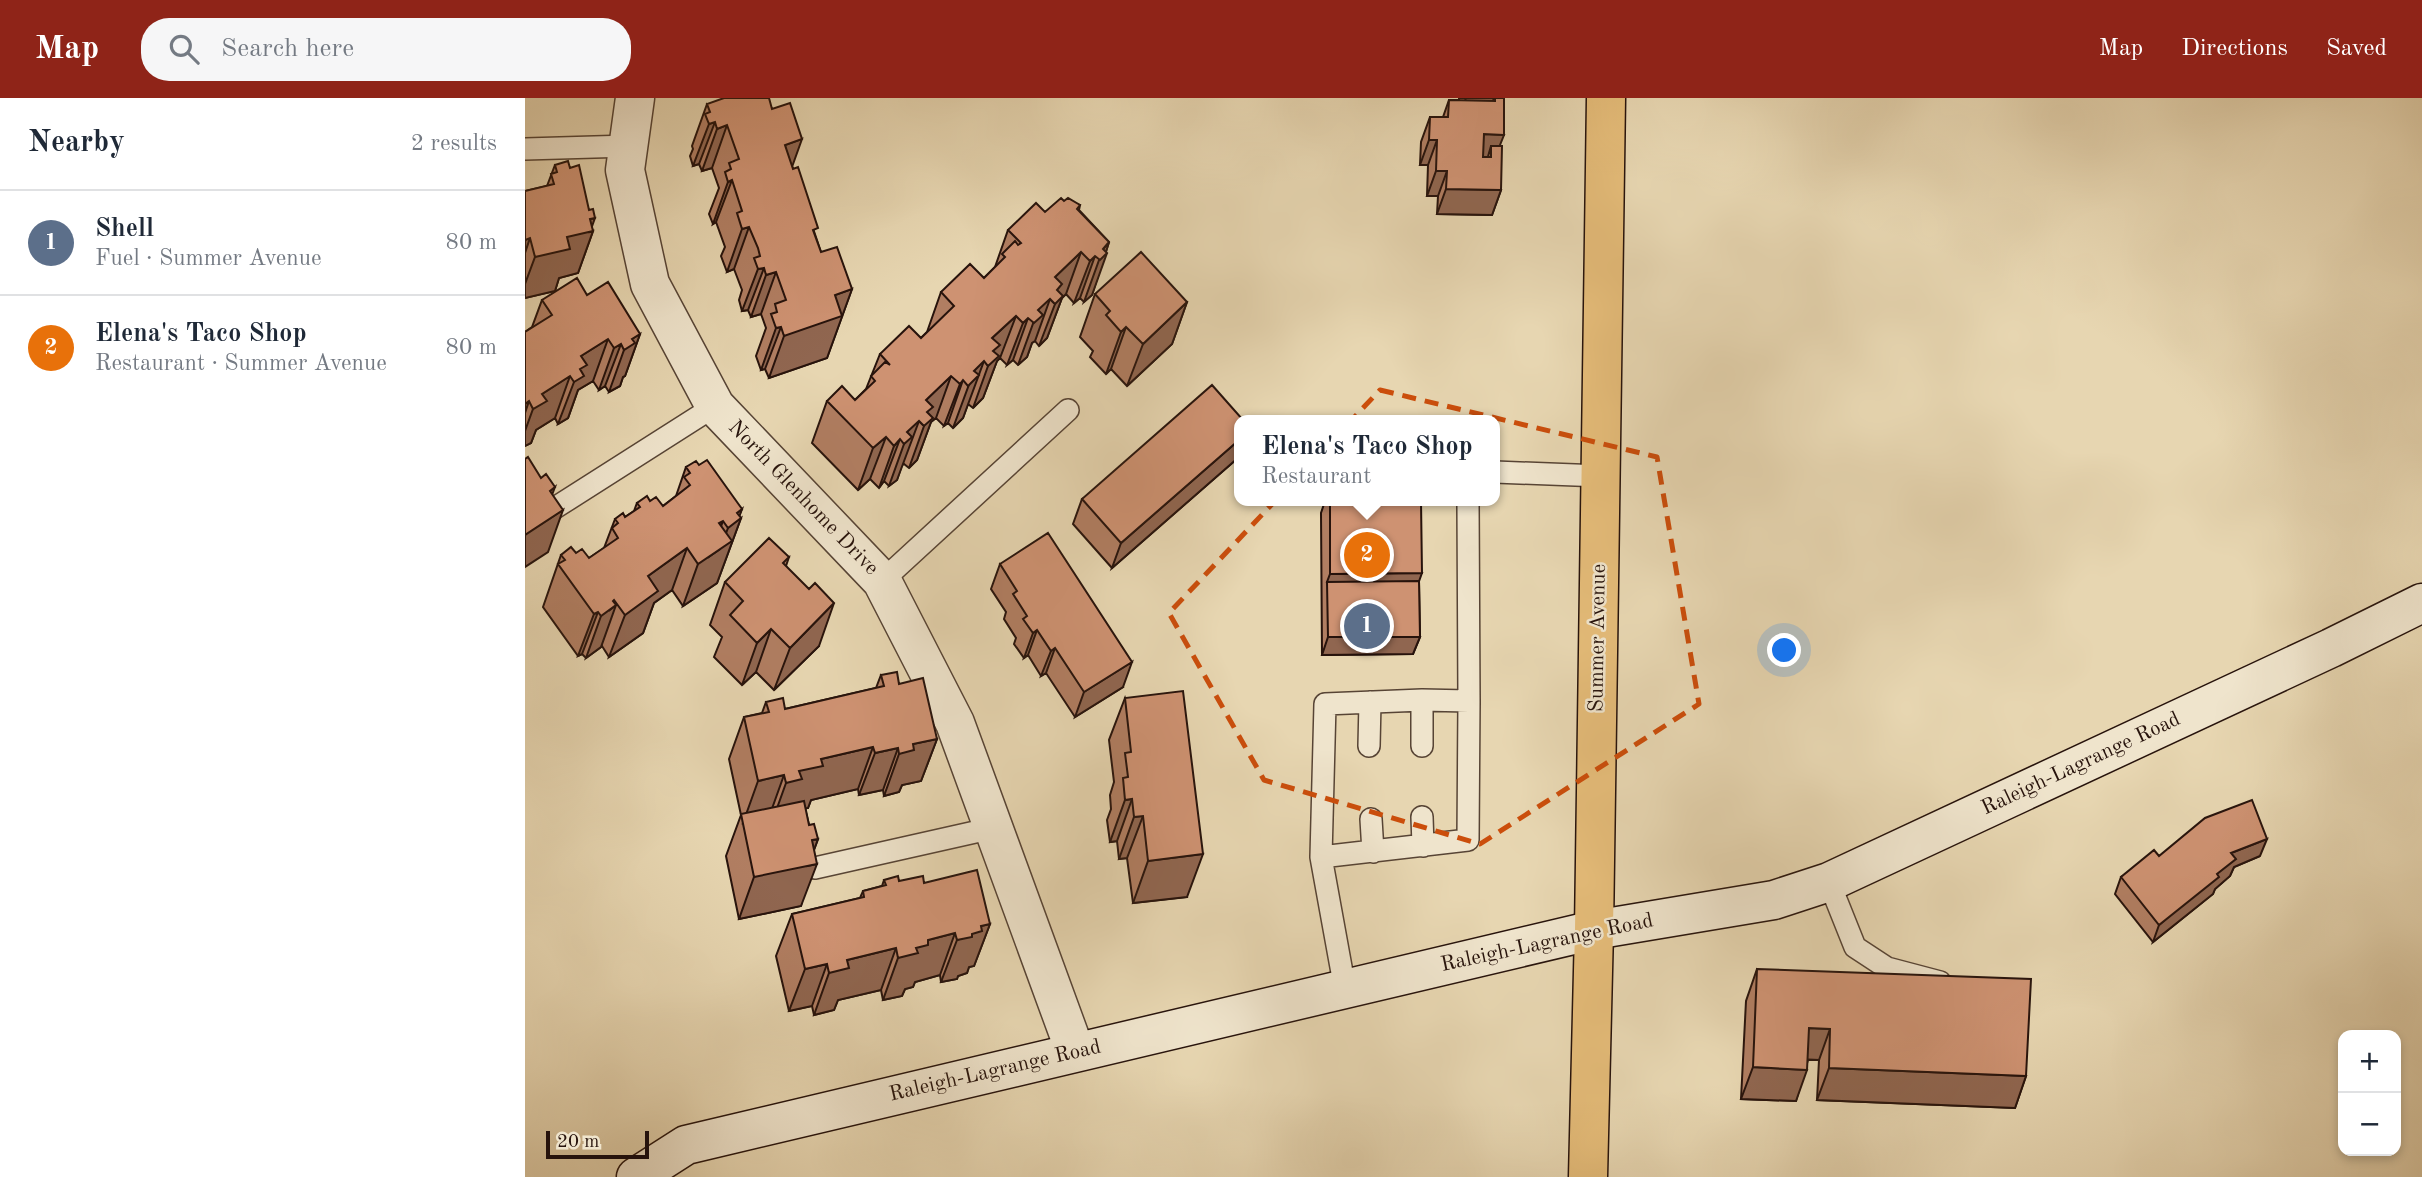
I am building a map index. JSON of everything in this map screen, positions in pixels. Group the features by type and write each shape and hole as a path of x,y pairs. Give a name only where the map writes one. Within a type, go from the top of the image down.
{"main road":[{"name":"North Glenhome Drive","path":"635,98 625,170 650,284 715,406 882,581 955,723 1075,1051"},
{"name":"Summer Avenue","path":"1588,1177 1606,98"},
{"name":"Raleigh-Lagrange Road","path":"636,1177 686,1145 1594,930 1774,900 1829,882 2422,603"}],"lane":[{"path":"525,149 629,146"},
{"path":"550,511 715,406"},
{"path":"882,581 1067,410"},
{"path":"1500,472 1601,476"},
{"path":"1321,857 1468,840 1468,506"},
{"path":"1422,700 1422,746"},
{"path":"1345,989 1321,857 1325,704 1469,701"},
{"path":"1369,746 1370,702"},
{"path":"1422,817 1423,846"},
{"path":"1371,819 1373,852"},
{"path":"815,867 993,828"},
{"path":"1829,882 1855,947 1887,968 1945,983"}],"highlighted area":[{"path":"1380,390 1657,457 1699,704 1480,844 1264,780 1169,613"}],"building":[{"path":"724,98 769,98 772,109 790,103 802,139 785,145 793,169 798,167 818,228 813,230 821,252 837,247 852,289 835,295 842,316 784,336 781,327 776,328 771,314 777,312 775,304 786,300 776,272 766,275 764,268 758,269 754,258 760,256 758,248 749,227 742,229 737,213 742,211 732,180 728,182 725,172 731,169 729,163 739,159 727,125 717,129 715,122 709,124 705,114 710,112 707,104"},
{"path":"1495,98 1504,98 1504,135 1484,134 1483,157 1491,157 1491,146 1502,146 1501,190 1446,189 1447,171 1436,171 1437,140 1429,140 1430,117 1448,117 1449,100 1495,101"},
{"path":"568,161 570,168 579,165 589,210 593,209 595,218 590,219 593,231 567,237 570,249 535,257 530,238 525,240 525,191 554,184 551,174 557,172 555,165"},
{"path":"1061,198 1064,201 1068,198 1080,205 1077,209 1109,242 1103,249 1107,253 1100,260 1095,256 1090,261 1081,252 1055,277 1062,284 1057,290 1063,296 1055,304 1050,299 1038,310 1043,315 1034,323 1028,318 1023,323 1016,316 992,338 1000,345 993,351 999,356 988,366 984,361 974,371 979,375 968,386 963,380 960,384 951,376 926,400 933,407 927,412 933,418 924,426 919,421 907,432 912,437 904,444 900,439 894,446 886,437 873,448 827,401 842,386 855,400 875,381 871,376 885,362 890,365 880,354 909,326 921,338 954,306 941,292 970,264 984,278 1005,257 1002,254 1015,241 1018,245 1021,243 1008,230 1036,203 1045,212"},
{"path":"1141,252 1187,302 1143,344 1126,327 1121,332 1106,315 1110,311 1095,294"},
{"path":"577,278 587,295 608,282 640,334 632,339 635,343 624,350 621,344 614,348 608,339 581,356 587,365 580,369 584,376 574,382 570,376 542,394 547,401 533,409 529,401 525,404 525,332 552,315 542,300"},
{"path":"1212,385 1239,415 1234,415 1234,444 1121,543 1082,499"},
{"path":"528,457 541,478 546,474 555,487 550,491 563,510 525,535 525,459"},
{"path":"707,460 742,509 737,513 741,518 728,528 723,521 719,523 732,541 698,564 687,548 648,576 658,591 625,615 614,600 616,605 601,616 598,612 594,614 558,564 565,560 561,555 571,547 576,553 582,549 589,558 618,538 612,528 618,523 615,519 623,513 625,517 640,507 637,503 647,496 650,501 656,497 663,506 690,485 684,477 690,473 686,467 696,461 699,465"},
{"path":"1330,506 1421,506 1422,573 1330,574"},
{"path":"1048,533 1132,662 1084,692 1055,648 1051,651 1037,630 1033,633 1023,619 1027,616 1013,594 1017,591 1000,564"},
{"path":"769,538 789,557 783,563 809,589 815,583 834,603 790,648 771,629 757,643 730,615 743,601 725,582"},
{"path":"1419,581 1420,637 1328,637 1327,582"},
{"path":"897,672 899,684 923,678 937,739 913,744 914,750 899,754 898,748 875,753 873,747 821,759 823,766 799,771 802,779 786,783 784,775 758,781 744,717 769,712 766,702 783,698 785,709 884,686 881,675"},
{"path":"1183,691 1203,854 1148,861 1143,816 1134,817 1132,799 1125,800 1123,778 1128,777 1125,753 1131,752 1125,698"},
{"path":"2252,800 2267,839 2231,853 2236,859 2217,874 2219,877 2159,925 2121,877 2154,850 2159,856 2205,818"},
{"path":"804,801 809,825 814,824 818,839 812,840 817,864 754,877 741,814"},
{"path":"977,870 990,924 981,926 982,931 972,934 972,937 957,940 955,933 928,940 928,945 916,948 918,953 898,958 896,948 847,960 849,968 829,973 827,964 805,969 792,914 864,897 863,891 886,885 884,880 898,876 899,881 923,876 924,883"},
{"path":"1757,969 2031,979 2026,1076 1829,1068 1830,1029 1809,1028 1807,1070 1753,1067"}],"place":[{"name":"Elena's Taco Shop","path":"1367,555"},
{"name":"Shell","path":"1367,626"}]}
